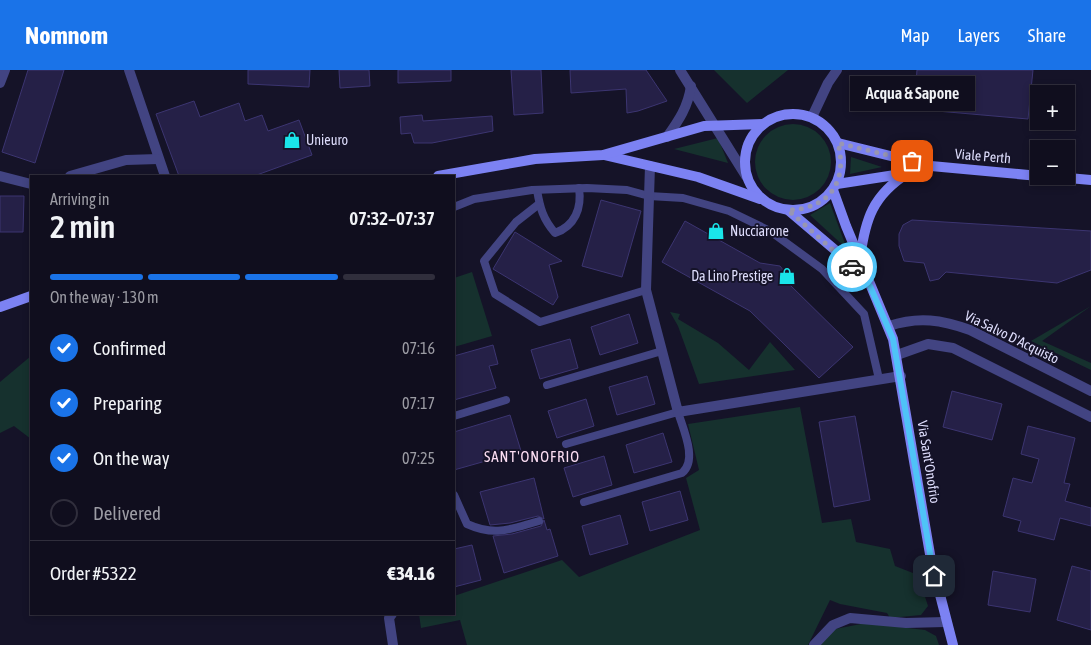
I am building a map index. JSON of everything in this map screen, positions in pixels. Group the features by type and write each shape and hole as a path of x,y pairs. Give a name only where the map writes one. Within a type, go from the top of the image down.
{"main road":[{"path":"786,113 812,117 827,128 838,143 842,156 841,171 835,187 813,206 788,210 774,207 752,189 746,176 744,162 747,147 753,134 763,124 786,113"},
{"path":"444,175 535,159 603,154 667,136 716,125 763,124"},
{"name":"Viale Perth","path":"838,143 931,166 1030,175"},
{"path":"603,154 698,177 762,199"},
{"path":"835,187 908,173 931,166"},
{"name":"Via Sant'Onofrio","path":"860,260 866,221 881,195 891,184 908,173"},
{"path":"1075,179 1091,180"},
{"name":"Via Sant'Onofrio","path":"835,187 870,286 890,326 901,376 931,560 945,622 953,645"},
{"name":"Via Sant'Onofrio","path":"788,210 841,255 870,286"},
{"path":"0,307 30,296"}],"street":[{"path":"129,70 165,175"},
{"path":"680,70 746,176"},
{"path":"812,117 828,83 836,71"},
{"path":"667,136 683,114 688,102 691,86"},
{"path":"74,175 126,160 158,159"},
{"path":"650,166 646,290 678,412 901,376"},
{"path":"0,176 30,184"},
{"name":"Via Salvo D'Acquisto","path":"890,326 919,319 954,324 970,330 1091,392"},
{"path":"897,355 928,344 953,348 1091,417"},
{"path":"391,615 389,618 393,645"},
{"path":"814,645 833,625 850,618 906,623 945,622"}],"lane":[{"path":"538,190 539,204 546,222 555,233 566,229 578,214 581,198 580,188"},
{"path":"455,207 474,199 538,190 580,188 627,190 649,196 683,198 728,211 770,231 822,269 864,314 879,380"},
{"path":"539,204 516,222 484,261 495,294 540,322 646,290"},
{"path":"547,385 662,351"},
{"path":"455,416 506,400"},
{"path":"566,444 678,412 688,448 690,463 687,469 682,473 584,502"},
{"path":"455,497 467,524 482,531 498,533 539,521"}],"green space":[{"path":"714,70 788,70 747,103"},
{"path":"786,124 800,124 814,130 825,141 831,155 828,177 820,189 800,200 786,200 772,194 761,183 755,169 755,155 761,141 772,130"},
{"path":"718,138 728,163 674,149"},
{"path":"851,157 882,167 850,174"},
{"path":"830,203 847,249 810,215"},
{"path":"472,272 492,336 455,347 455,278"},
{"path":"1091,306 1042,341 1091,363 1091,370 1031,341"},
{"path":"670,312 680,314 678,319 718,343 749,370 770,342 795,370 699,384 678,326"},
{"path":"30,357 30,438 14,426 0,433 0,382"},
{"path":"800,407 822,523 851,519 856,542 890,549 895,566 918,575 928,606 921,615 890,618 887,613 840,604 830,600 808,645 467,645 460,620 421,628 419,615 455,615 455,596 562,560 579,577 700,530 686,478 699,470 688,424"},
{"path":"866,623 925,630 936,636 939,645 816,645 825,631"}],"building":[{"path":"28,70 64,70 35,163 2,152"},
{"path":"248,70 310,70 309,87 248,84"},
{"path":"339,70 369,70 370,86 340,88"},
{"path":"398,70 451,70 451,81 398,83"},
{"path":"511,70 541,70 543,113 514,115"},
{"path":"570,70 646,70 667,101 627,113 626,89 571,93"},
{"path":"917,70 1033,70 1028,119 914,109"},
{"path":"194,101 200,117 239,103 245,121 262,115 268,131 299,120 312,155 257,175 179,175 156,114"},
{"path":"422,115 423,121 492,116 493,131 432,143 414,143 411,133 401,134 400,117"},
{"path":"0,196 24,196 23,232 0,232"},
{"path":"601,200 641,211 622,277 582,266"},
{"path":"912,220 1091,231 1091,270 1057,283 946,272 939,279 930,281 924,263 904,261 899,246 899,234 903,225"},
{"path":"685,221 760,263 780,266 788,276 787,282 853,347 819,378 750,311 662,262"},
{"path":"515,232 562,261 549,265 558,297 553,305 493,269"},
{"path":"629,314 638,343 600,355 591,327"},
{"path":"570,339 578,368 540,379 531,350"},
{"path":"493,345 498,364 489,366 496,388 455,400 455,356"},
{"path":"647,376 655,404 617,415 609,387"},
{"path":"952,391 1002,404 992,440 943,427"},
{"path":"586,399 594,426 557,438 548,411"},
{"path":"510,415 521,451 455,470 455,432"},
{"path":"855,416 870,500 834,507 819,422"},
{"path":"1028,426 1075,438 1064,483 1070,484 1065,501 1091,508 1091,526 1060,518 1054,540 1018,531 1021,521 1003,516 1013,478 1032,483 1039,459 1021,454"},
{"path":"663,433 672,462 634,473 626,445"},
{"path":"604,456 612,485 573,497 564,468"},
{"path":"534,478 544,519 538,516 510,523 490,525 480,492"},
{"path":"680,491 688,520 650,531 642,502"},
{"path":"620,515 628,544 590,555 582,526"},
{"path":"544,520 547,530 550,529 558,556 504,573 493,536 512,534 541,526"},
{"path":"472,545 481,580 455,587 455,549"},
{"path":"1072,566 1091,571 1091,630 1057,620"},
{"path":"993,571 1036,579 1030,612 988,605"}],"way so far":[{"path":"852,267 841,255 788,210 801,210 813,206 833,190 841,171 842,156 838,143 912,161"}],"place":[{"name":"Unieuro","path":"292,140"},
{"name":"Acqua & Sapone","path":"912,161"},
{"name":"Nucciarone","path":"716,231"},
{"name":"Da Lino Prestige","path":"787,276"}],"district":[{"name":"SANT'ONOFRIO","path":"532,456"}],"route":[{"path":"852,267 870,286 890,326 901,376 934,576"}]}
